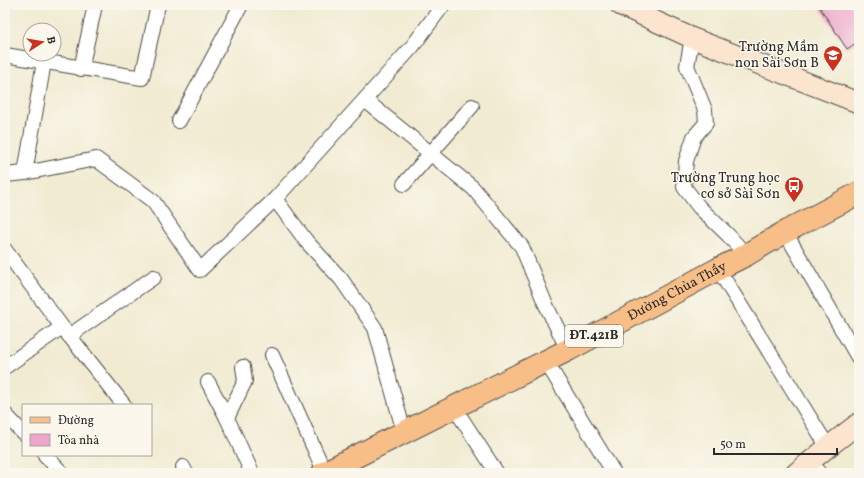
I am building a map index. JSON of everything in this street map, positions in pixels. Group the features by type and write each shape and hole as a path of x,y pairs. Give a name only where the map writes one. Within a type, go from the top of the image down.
{"main road":[{"name":"Đường Chùa Thầy","path":"324,473 568,350 746,255 785,232 857,199"}],"street":[{"path":"81,69 95,5"},
{"path":"25,173 44,62 142,78 158,5"},
{"path":"179,121 241,5"},
{"path":"5,175 25,173 96,159 153,201 200,270 275,199 412,47 443,5"},
{"path":"620,5 648,11 692,38 859,103"},
{"path":"692,38 687,66 705,110 706,123 694,137 686,161 684,187 699,207 746,255"},
{"path":"5,55 22,58"},
{"path":"365,100 432,153 473,188 522,248 545,303 568,350"},
{"path":"404,184 472,106"},
{"path":"275,199 307,242 341,279 375,328 404,432"},
{"path":"785,232 859,359"},
{"path":"5,250 66,332 123,404"},
{"path":"718,269 828,447"},
{"path":"5,367 66,332 154,277"},
{"path":"272,355 324,473"},
{"path":"546,360 614,473"},
{"path":"227,418 245,381 243,368"},
{"path":"208,382 227,418 252,473"},
{"path":"454,407 496,473"},
{"path":"5,414 22,432"},
{"path":"808,469 828,447 859,423"},
{"path":"45,456 62,473"}],"building":[{"path":"818,5 859,5 859,41 847,49"}],"place":[{"name":"Trường Mầm non Sài Sơn B","path":"833,72"},
{"name":"Trường Trung học cơ sở Sài Sơn","path":"794,203"}]}
